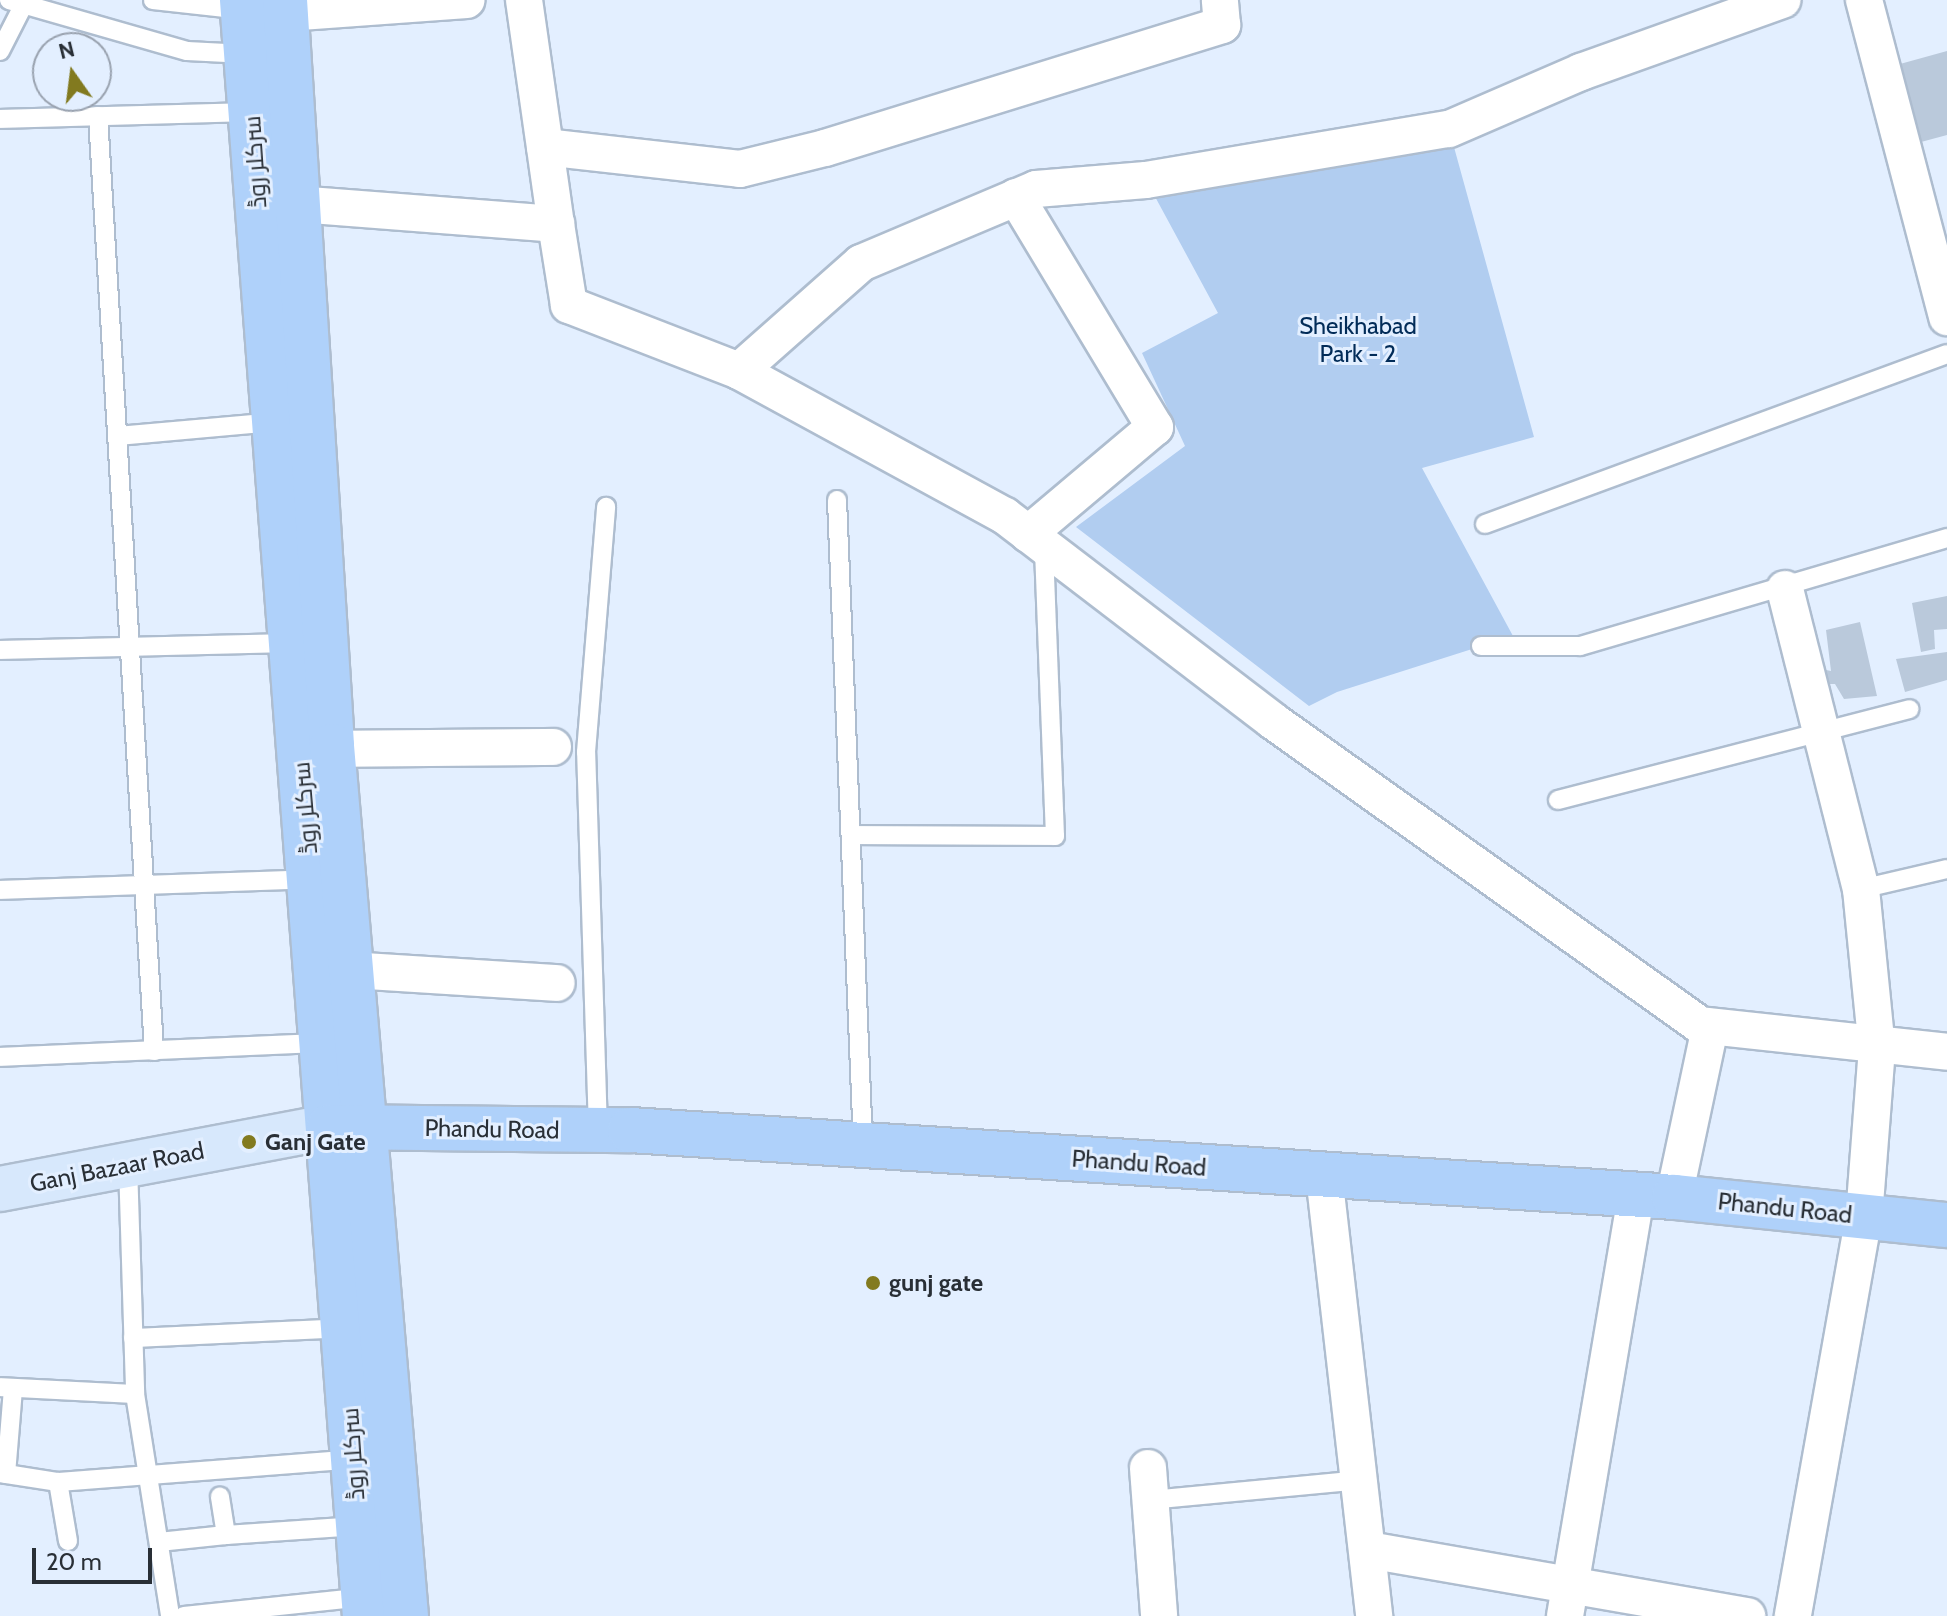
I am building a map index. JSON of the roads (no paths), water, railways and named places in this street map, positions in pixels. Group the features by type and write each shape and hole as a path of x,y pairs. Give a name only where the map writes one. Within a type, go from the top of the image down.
{"main road":[{"name":"سرکلر روڈ","path":"243,5 251,112 278,202 275,422 292,643 316,748 310,879 322,1043 347,1127 343,1328 364,1607"},
{"path":"286,7 278,202 316,748 350,970 347,1127 406,1616"},
{"name":"Phandu Road","path":"347,1127 598,1130 863,1145 1655,1196 1947,1225"}],"street":[{"path":"286,7 467,0"},
{"path":"524,0 569,305 739,371 1036,540 1273,721 1700,1025 1877,1048 1947,1052"},
{"path":"545,147 740,169 825,148 1222,25 1220,0"},
{"path":"739,371 861,263 1036,189 1146,180 1449,129 1581,72 1782,0"},
{"path":"1864,0 1947,317"},
{"path":"1016,197 1155,427 1036,540"},
{"path":"278,202 556,224"},
{"path":"1785,589 1861,889 1877,1048 1864,1216 1793,1616"},
{"path":"316,748 553,747"},
{"path":"350,970 557,983"},
{"path":"1568,1601 1655,1196 1710,1027"},
{"name":"Ganj Bazaar Road","path":"0,1189 347,1127"},
{"path":"1324,1175 1369,1550 1374,1616"},
{"path":"1149,1484 1159,1616"},
{"path":"1369,1550 1568,1601 1747,1616"}],"lane":[{"path":"153,0 243,5"},
{"path":"0,51 19,2 187,51 246,54"},
{"path":"0,119 251,112"},
{"path":"98,116 154,1051"},
{"path":"1485,524 1947,354"},
{"path":"118,436 275,422"},
{"path":"837,500 863,1145"},
{"path":"598,1130 586,752 606,507"},
{"path":"1481,646 1580,646 1785,589 1947,538"},
{"path":"851,835 1055,836 1036,540"},
{"path":"0,650 292,643"},
{"path":"1558,800 1909,709"},
{"path":"1861,889 1947,869"},
{"path":"0,890 310,879"},
{"path":"0,1057 322,1043"},
{"path":"128,1165 135,1394 170,1616"},
{"path":"133,1338 343,1328"},
{"path":"135,1394 6,1388 3,1474 58,1482 354,1459"},
{"path":"1149,1484 1360,1480"},
{"path":"58,1482 68,1541"},
{"path":"220,1496 226,1535"},
{"path":"159,1542 358,1526"},
{"path":"184,1616 364,1607"}],"place":[{"name":"Ganj Gate","path":"249,1142"},
{"name":"gunj gate","path":"873,1283"}],"park label":[{"name":"Sheikhabad Park - 2","path":"1358,340"}]}
